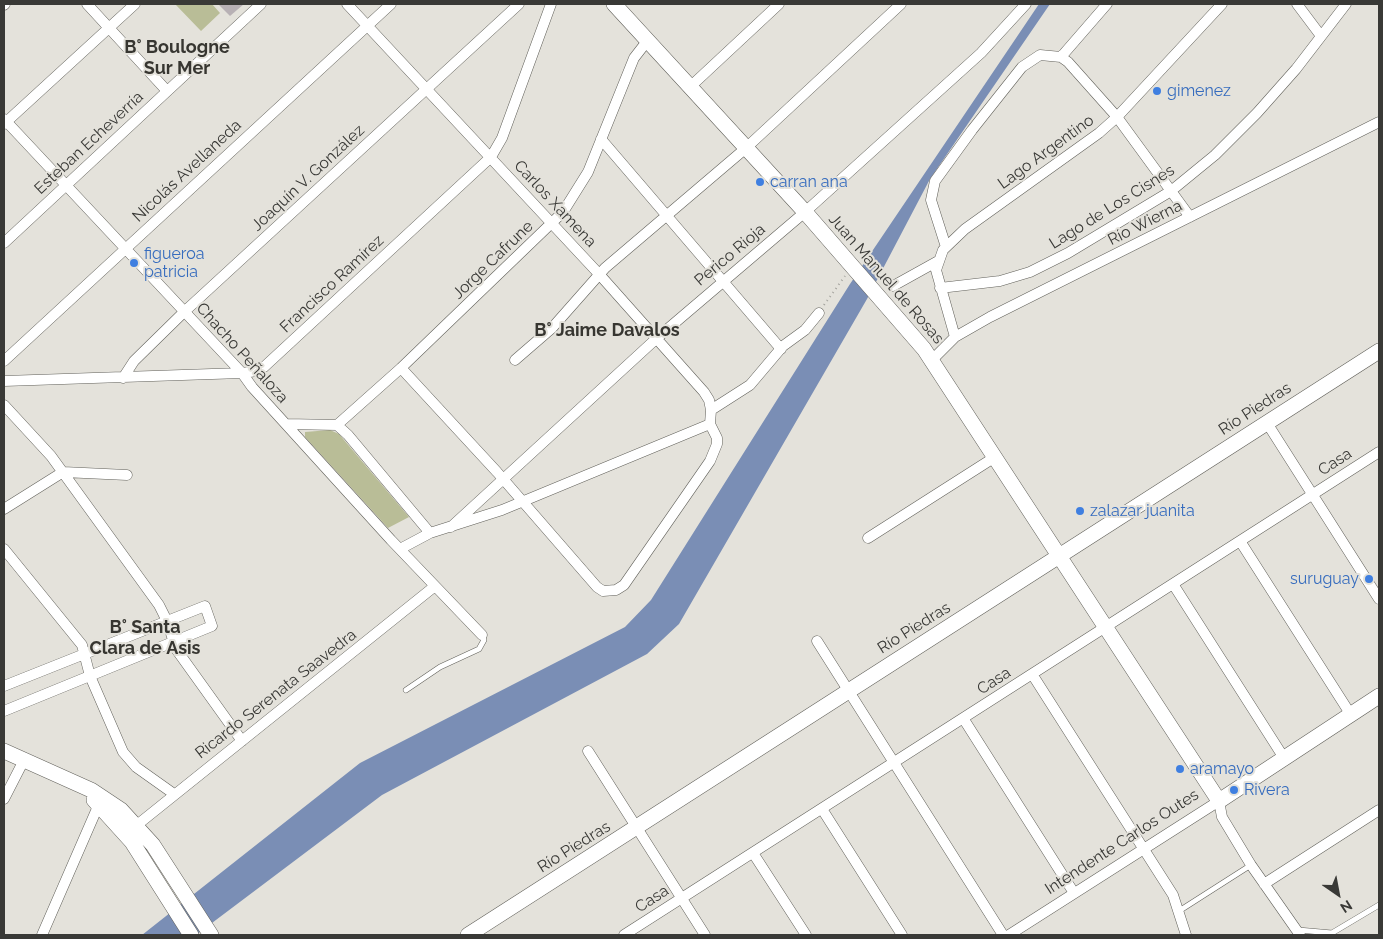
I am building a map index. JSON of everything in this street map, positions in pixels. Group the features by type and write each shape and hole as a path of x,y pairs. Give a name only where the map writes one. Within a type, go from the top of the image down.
{"street":[{"path":"87,4 167,91"},
{"path":"5,122 135,4"},
{"name":"Esteban Echeverría","path":"4,243 261,4"},
{"name":"Carlos Xamena","path":"347,4 599,274 704,392 711,410 710,424"},
{"name":"Nicolás Avellaneda","path":"4,361 391,4"},
{"name":"Joaquín V. González","path":"123,378 134,361 184,312 519,4"},
{"name":"Francisco Ramírez","path":"4,381 242,373 257,371 264,367 491,157 502,138 551,4"},
{"name":"Juan Manuel de Rosas","path":"614,4 805,212 932,360 996,457 1058,557 1106,627 1219,801"},
{"path":"690,87 779,4"},
{"path":"515,360 552,328 599,274 665,215 746,148 901,4"},
{"path":"1012,4 1023,8"},
{"path":"1061,57 1107,4"},
{"name":"Lago Argentino","path":"938,261 946,246 965,229 1099,133 1117,117 1222,4"},
{"path":"1297,4 1321,36"},
{"name":"Lago de Los Cisnes","path":"940,288 1000,281 1030,272 1068,253 1171,191 1214,155 1257,113 1346,4"},
{"name":"Perico Rioja","path":"451,527 722,280 805,212 986,47 1023,8"},
{"name":"Jorge Cafrune","path":"337,425 401,368 552,224 576,194 634,58 648,40"},
{"path":"946,246 931,200 935,182 972,130 1022,68 1030,60 1040,55 1061,57 1068,62 1117,117 1190,217"},
{"name":"Chacho Peñaloza","path":"5,122 242,373 252,387 482,635"},
{"name":"Río Wierna","path":"932,360 955,337 990,317 1378,125"},
{"path":"601,139 781,349"},
{"path":"938,261 936,270 940,288 955,337"},
{"path":"893,286 938,261"},
{"path":"711,410 750,385 781,349 805,330 819,313"},
{"name":"Río Piedras","path":"468,935 1379,351"},
{"path":"400,548 430,533 502,510 521,500 710,424 717,438 717,444 710,461 624,585 616,590 603,591 597,587 521,500 503,479 401,368"},
{"path":"4,405 42,445 63,472 159,605 167,620 173,642 242,741"},
{"path":"1266,422 1379,599"},
{"path":"286,424 337,425 354,442 430,533"},
{"name":"Casa","path":"624,935 1379,452"},
{"path":"868,538 996,457"},
{"path":"4,509 63,472 128,475"},
{"path":"1240,541 1351,715"},
{"path":"4,549 77,639 84,653 90,676 123,752 136,767 174,794"},
{"path":"1173,584 1284,758"},
{"name":"Ricardo Serenata Saavedra","path":"137,825 435,586"},
{"path":"4,686 205,606 212,626 4,711"},
{"path":"817,641 1003,935"},
{"path":"1032,674 1173,896 1186,935"},
{"name":"Intendente Carlos Outes","path":"1009,935 1379,696"},
{"path":"963,718 1074,893"},
{"path":"4,751 105,798 137,825 179,883 211,935"},
{"path":"588,751 705,935"},
{"path":"4,799 24,760"},
{"path":"68,781 99,804 132,842 191,935"},
{"path":"1219,801 1222,817 1251,865 1298,932"},
{"path":"42,935 99,804"},
{"path":"822,809 902,935"},
{"path":"1264,884 1379,810"},
{"path":"752,853 806,935"}],"lane":[{"path":"406,690 440,667 479,649 484,640 482,635"},
{"path":"1179,912 1251,865"},
{"path":"1298,932 1332,934 1379,905"}],"path":[{"path":"819,313 845,276 847,270 854,267"}],"green space":[{"path":"175,4 212,4 220,13 201,31"},
{"path":"330,430 339,434 409,517 388,528 305,437 305,432"}],"water":[{"path":"1039,4 1050,4 930,179 867,299 679,624 647,654 382,795 196,935 142,935 360,763 625,627 651,600 850,284"}],"building":[{"path":"218,4 244,4 230,16"}],"place":[{"name":"gimenez","path":"1157,91"},
{"name":"carran ana","path":"760,182"},
{"name":"figueroa patricia","path":"134,263"},
{"name":"zalazar juanita","path":"1080,511"},
{"name":"suruguay","path":"1369,579"},
{"name":"aramayo","path":"1180,769"},
{"name":"Rivera","path":"1234,790"}],"district":[{"name":"B° Boulogne Sur Mer","path":"177,58"},
{"name":"B° Jaime Davalos","path":"607,331"},
{"name":"B° Santa Clara de Asis","path":"145,638"}]}
